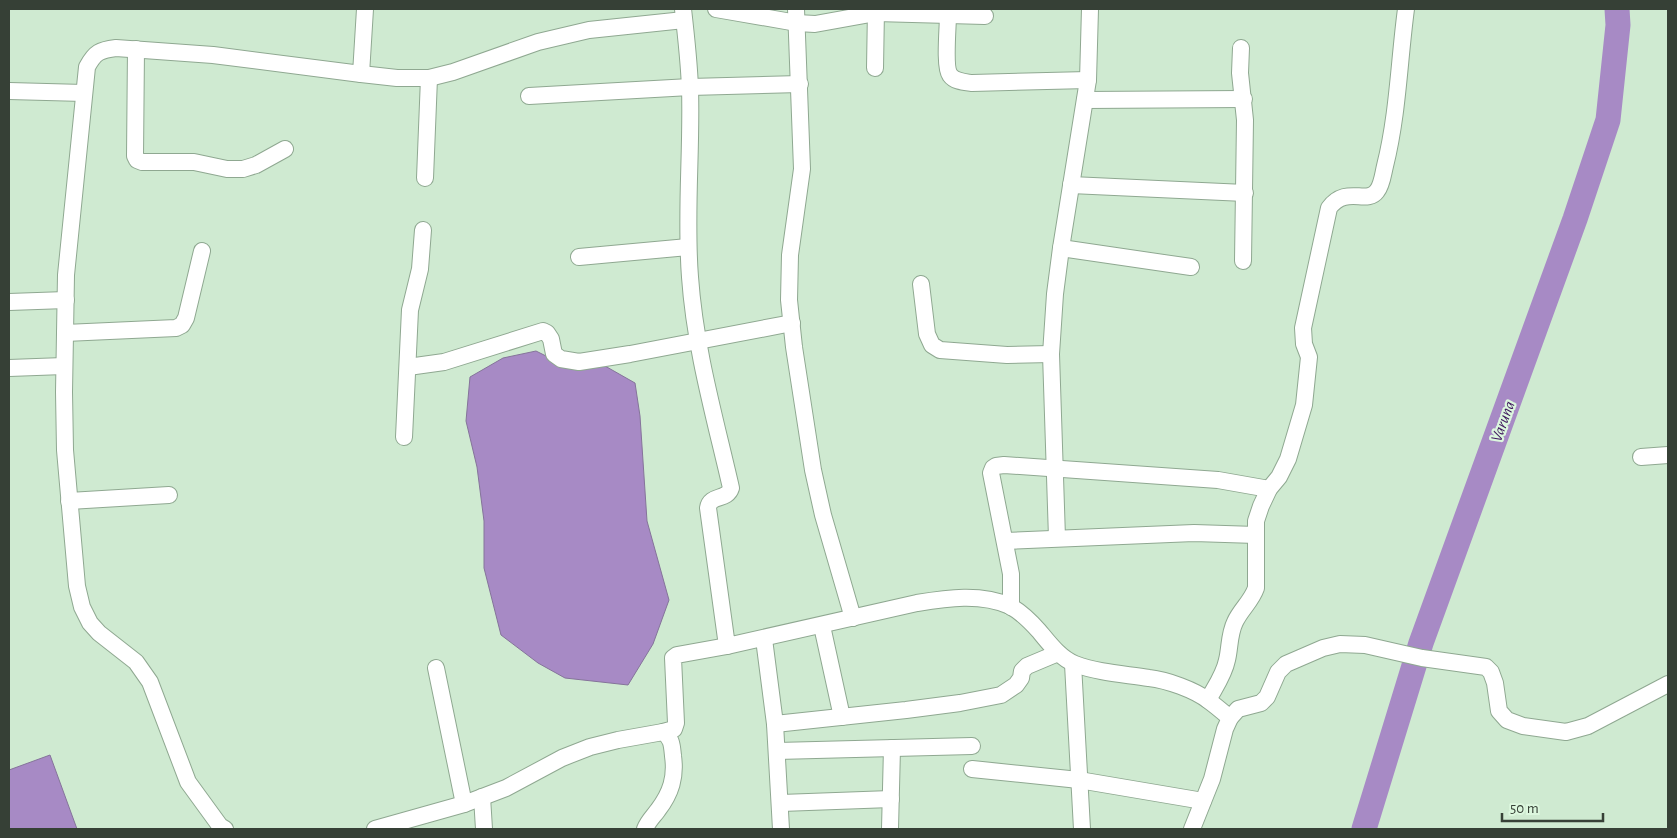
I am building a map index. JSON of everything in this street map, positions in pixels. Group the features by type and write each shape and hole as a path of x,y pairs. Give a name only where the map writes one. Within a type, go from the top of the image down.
{"street":[{"path":"361,74 365,9"},
{"path":"716,9 796,16 815,24 876,11 985,16"},
{"path":"1057,538 1050,354 1061,248 1088,80 1090,9"},
{"path":"1208,700 1222,676 1227,662 1231,631 1235,620 1252,599 1256,588 1256,521 1269,489 1288,459 1304,405 1309,357 1304,344 1302,328 1329,208 1335,200 1342,196 1369,196 1374,194 1380,185 1396,112 1406,9"},
{"path":"875,68 876,11"},
{"path":"225,829 220,826 188,782 150,682 136,662 99,633 90,622 82,607 77,586 65,450 66,275 87,67 92,57 103,50 116,48 213,55 398,78 430,78 453,72 538,42 589,30 684,15 690,87 687,221 690,278 697,340 731,488 730,493 726,496 712,500 708,508 727,646"},
{"path":"948,15 947,66 950,75 958,80 972,83 1088,80"},
{"path":"796,16 802,169 790,255 789,300 813,470 823,515 853,618"},
{"path":"1241,48 1240,73 1244,99 1245,193 1243,261"},
{"path":"136,49 135,156 137,160 142,162 194,162 243,170 285,149"},
{"path":"425,178 430,78"},
{"path":"529,96 690,87 800,84"},
{"path":"9,91 84,93"},
{"path":"1085,100 1244,99"},
{"path":"1071,185 1245,193"},
{"path":"404,437 410,310 420,269 423,230"},
{"path":"579,257 688,247"},
{"path":"1061,248 1191,267"},
{"path":"65,333 176,328 182,325 186,318 202,251"},
{"path":"921,284 927,334 932,345 940,350 999,355 1050,354"},
{"path":"9,302 66,300"},
{"path":"408,367 444,362 543,331 551,339 554,354 561,359 579,362 792,323"},
{"path":"9,368 64,366"},
{"path":"1641,457 1668,455"},
{"path":"1011,607 1011,574 991,473 992,468 996,466 1055,468 1218,480 1269,489"},
{"path":"69,501 170,495"},
{"path":"1005,541 1194,533 1256,535"},
{"path":"375,829 464,804 506,788 562,758 590,747 674,729 676,723 673,658 677,655 764,639 917,603 946,599 990,600 1011,607 1029,620 1058,653 1073,664 1120,675 1150,678 1172,684 1208,700 1230,718"},
{"path":"822,626 842,717"},
{"path":"764,639 775,724 781,829"},
{"path":"1192,829 1212,779 1230,718 1238,709 1261,703 1267,696 1278,672 1286,664 1324,648 1340,644 1365,645 1422,658 1486,667 1491,672 1495,683 1499,710 1507,720 1523,726 1566,732 1588,726 1668,684"},
{"path":"775,724 960,703 1001,695 1016,686 1027,666 1058,653"},
{"path":"1073,664 1082,829"},
{"path":"436,668 464,804"},
{"path":"645,829 647,822 666,798 674,780 675,769 672,741 663,732"},
{"path":"777,751 972,746"},
{"path":"890,829 892,748"},
{"path":"972,769 1079,780 1203,800"},
{"path":"482,797 484,829"},
{"path":"781,803 891,799"}],"shaded area":[{"path":"536,351 562,364 598,362 635,383 640,416 647,521 669,600 653,644 628,685 565,678 538,663 501,635 484,568 484,521 477,467 466,421 470,377 503,358"},
{"path":"50,755 77,829 9,829 9,770"}],"waterway":[{"name":"Varuna","path":"1364,829 1421,643 1575,219 1608,120 1618,25 1617,9"}]}
